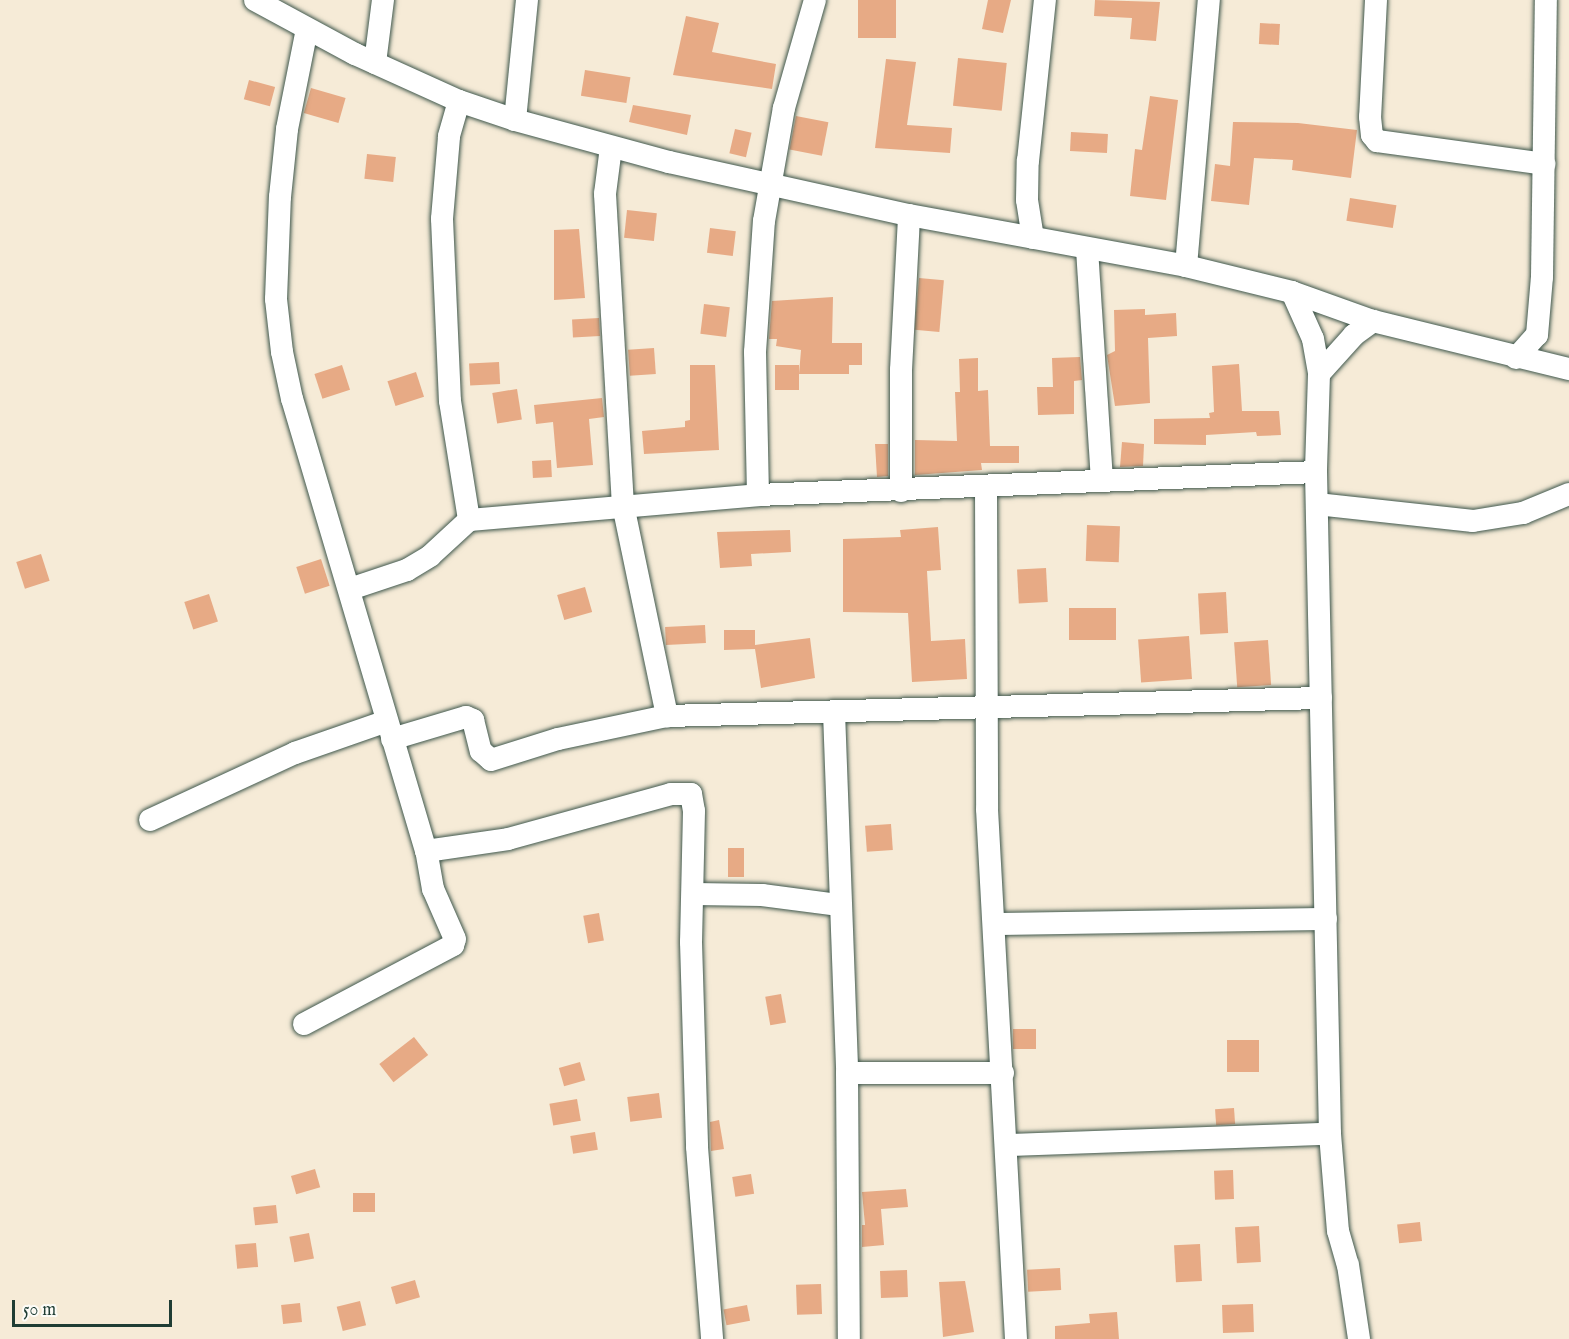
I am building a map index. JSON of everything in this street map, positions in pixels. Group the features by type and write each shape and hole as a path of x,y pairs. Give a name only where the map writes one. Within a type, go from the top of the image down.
{"street":[{"path":"255,0 375,63 459,101 515,120 611,147 909,215 1186,266 1292,292 1374,321 1565,369"},
{"path":"375,63 383,0"},
{"path":"515,120 527,0"},
{"path":"758,495 755,352 759,268 770,184 784,108 815,0"},
{"path":"1033,238 1027,200 1028,161 1045,0"},
{"path":"1186,266 1209,0"},
{"path":"1376,0 1370,117 1372,135 1377,141 1544,164"},
{"path":"1516,358 1537,335 1544,247 1546,0"},
{"path":"304,1024 453,945 454,935 433,889 426,851 292,399 276,299 287,129 307,29"},
{"path":"459,101 449,137 442,219 450,401 469,520"},
{"path":"611,147 605,194 623,506 667,716"},
{"path":"901,490 901,370 909,215"},
{"path":"1087,249 1102,481"},
{"path":"1292,292 1313,339 1320,374 1316,472 1330,1134 1338,1231 1348,1266 1359,1339"},
{"path":"1320,374 1353,335 1374,321"},
{"path":"1537,335 1565,369"},
{"path":"350,589 407,570 430,556 469,520 758,495 987,488 1316,472"},
{"path":"987,488 987,809 1016,1339"},
{"path":"1317,504 1473,521 1514,515 1569,494"},
{"path":"150,820 295,753 390,730 466,717 473,720 481,751 491,760 558,739 667,716 1321,698"},
{"path":"834,712 839,905 847,1073 849,1339"},
{"path":"426,851 541,831 682,792 691,794 694,801 694,894 691,942 697,1147 712,1339"},
{"path":"694,894 762,895 839,905"},
{"path":"995,924 1326,919"},
{"path":"847,1073 1003,1073"},
{"path":"1007,1145 1330,1134"}],"building":[{"path":"858,0 896,0 896,38 858,38"},
{"path":"988,0 1011,0 1003,33 982,29"},
{"path":"1095,0 1160,2 1156,41 1130,39 1132,18 1094,16"},
{"path":"686,16 719,23 712,52 776,64 772,89 673,75"},
{"path":"1260,23 1280,24 1279,45 1259,44"},
{"path":"958,58 1007,63 1002,111 953,106"},
{"path":"886,59 916,62 907,125 952,128 950,153 875,148"},
{"path":"585,70 630,77 626,103 581,96"},
{"path":"249,80 275,87 270,106 244,99"},
{"path":"311,88 346,98 338,123 304,113"},
{"path":"1150,96 1178,100 1166,200 1130,196 1135,149 1142,150"},
{"path":"633,105 691,115 687,135 629,122"},
{"path":"796,116 828,122 822,156 790,149"},
{"path":"1233,122 1298,123 1357,130 1351,178 1292,170 1293,160 1254,158 1249,205 1211,201 1215,164 1230,166"},
{"path":"735,129 752,133 746,157 729,153"},
{"path":"1071,132 1108,134 1107,153 1070,151"},
{"path":"367,154 396,157 393,182 364,179"},
{"path":"1350,198 1396,205 1393,228 1346,221"},
{"path":"627,210 657,213 654,241 624,238"},
{"path":"710,228 736,231 733,256 707,253"},
{"path":"579,229 585,298 554,300 554,230"},
{"path":"919,278 944,280 939,332 914,330"},
{"path":"833,297 832,343 862,343 862,365 849,365 849,374 799,374 801,350 776,346 777,339 769,339 772,301"},
{"path":"704,304 730,307 726,337 700,334"},
{"path":"1145,309 1145,315 1176,313 1177,336 1148,338 1150,403 1115,406 1107,355 1115,351 1114,310"},
{"path":"599,318 600,336 573,337 572,319"},
{"path":"654,348 656,374 630,376 628,350"},
{"path":"1080,357 1082,380 1074,381 1074,414 1038,415 1037,387 1053,387 1052,358"},
{"path":"978,358 978,391 988,390 990,446 1019,446 1019,463 981,463 982,470 915,475 915,440 957,441 955,392 960,392 959,359"},
{"path":"499,362 500,384 470,386 469,364"},
{"path":"1239,364 1242,411 1279,411 1281,435 1257,436 1256,432 1206,435 1206,445 1154,444 1154,419 1210,418 1209,413 1214,412 1212,366"},
{"path":"342,365 350,390 322,399 314,374"},
{"path":"690,365 715,365 719,450 644,454 642,431 685,427 685,421 690,420"},
{"path":"775,365 799,365 799,390 775,390"},
{"path":"416,372 424,397 396,406 387,381"},
{"path":"517,389 522,420 497,424 492,393"},
{"path":"602,398 604,417 589,419 593,465 557,468 553,422 536,424 534,405"},
{"path":"1122,442 1144,444 1143,466 1120,467"},
{"path":"875,444 888,444 888,476 877,477"},
{"path":"551,460 552,477 533,478 532,461"},
{"path":"1087,525 1120,526 1119,562 1086,561"},
{"path":"938,527 941,570 927,571 931,641 965,639 967,679 912,682 908,613 843,612 843,539 901,537 900,530"},
{"path":"790,530 791,552 751,554 752,566 720,568 717,532"},
{"path":"41,554 50,581 25,589 16,562"},
{"path":"321,559 330,586 305,594 296,567"},
{"path":"1046,568 1048,602 1019,603 1017,570"},
{"path":"585,587 592,612 564,620 557,595"},
{"path":"1226,592 1228,633 1200,634 1198,593"},
{"path":"209,594 218,622 193,630 184,602"},
{"path":"1069,608 1116,608 1116,640 1069,640"},
{"path":"705,625 706,643 666,645 665,627"},
{"path":"724,630 755,630 755,645 810,638 815,678 761,688 755,649 724,650"},
{"path":"1189,636 1192,679 1141,682 1138,640"},
{"path":"1268,640 1271,685 1237,687 1234,642"},
{"path":"891,824 893,850 867,852 865,826"},
{"path":"728,848 744,848 744,877 728,877"},
{"path":"599,913 604,941 588,943 583,916"},
{"path":"781,994 786,1023 770,1025 765,997"},
{"path":"1013,1029 1036,1029 1036,1049 1013,1049"},
{"path":"414,1037 428,1055 393,1082 379,1064"},
{"path":"1227,1040 1259,1040 1259,1072 1227,1072"},
{"path":"580,1062 585,1080 564,1086 559,1068"},
{"path":"659,1093 662,1118 630,1122 627,1097"},
{"path":"577,1099 581,1121 553,1126 549,1104"},
{"path":"1234,1108 1235,1124 1216,1125 1215,1109"},
{"path":"719,1120 724,1149 711,1151 710,1122"},
{"path":"595,1132 598,1150 573,1154 570,1136"},
{"path":"315,1169 320,1187 296,1194 291,1176"},
{"path":"1233,1170 1234,1199 1215,1200 1214,1171"},
{"path":"751,1174 754,1194 735,1197 732,1177"},
{"path":"906,1189 908,1207 881,1209 884,1245 862,1247 862,1225 865,1225 862,1192"},
{"path":"353,1193 375,1193 375,1212 353,1212"},
{"path":"276,1205 278,1223 255,1225 253,1207"},
{"path":"1420,1222 1422,1241 1399,1243 1397,1224"},
{"path":"1259,1226 1261,1262 1237,1263 1235,1227"},
{"path":"309,1233 314,1259 294,1262 289,1237"},
{"path":"256,1243 258,1267 237,1269 235,1245"},
{"path":"1200,1244 1202,1281 1176,1282 1174,1245"},
{"path":"1060,1268 1061,1290 1028,1292 1027,1270"},
{"path":"907,1270 908,1297 881,1298 880,1271"},
{"path":"415,1280 420,1297 396,1304 391,1287"},
{"path":"965,1281 974,1332 943,1337 939,1282"},
{"path":"821,1284 822,1314 797,1315 796,1285"},
{"path":"360,1301 366,1325 343,1331 337,1307"},
{"path":"300,1303 302,1322 283,1324 281,1305"},
{"path":"1253,1304 1254,1332 1223,1333 1222,1305"},
{"path":"747,1305 750,1321 726,1325 723,1310"},
{"path":"1117,1312 1119,1339 1055,1339 1055,1326 1090,1323 1089,1314"}]}
